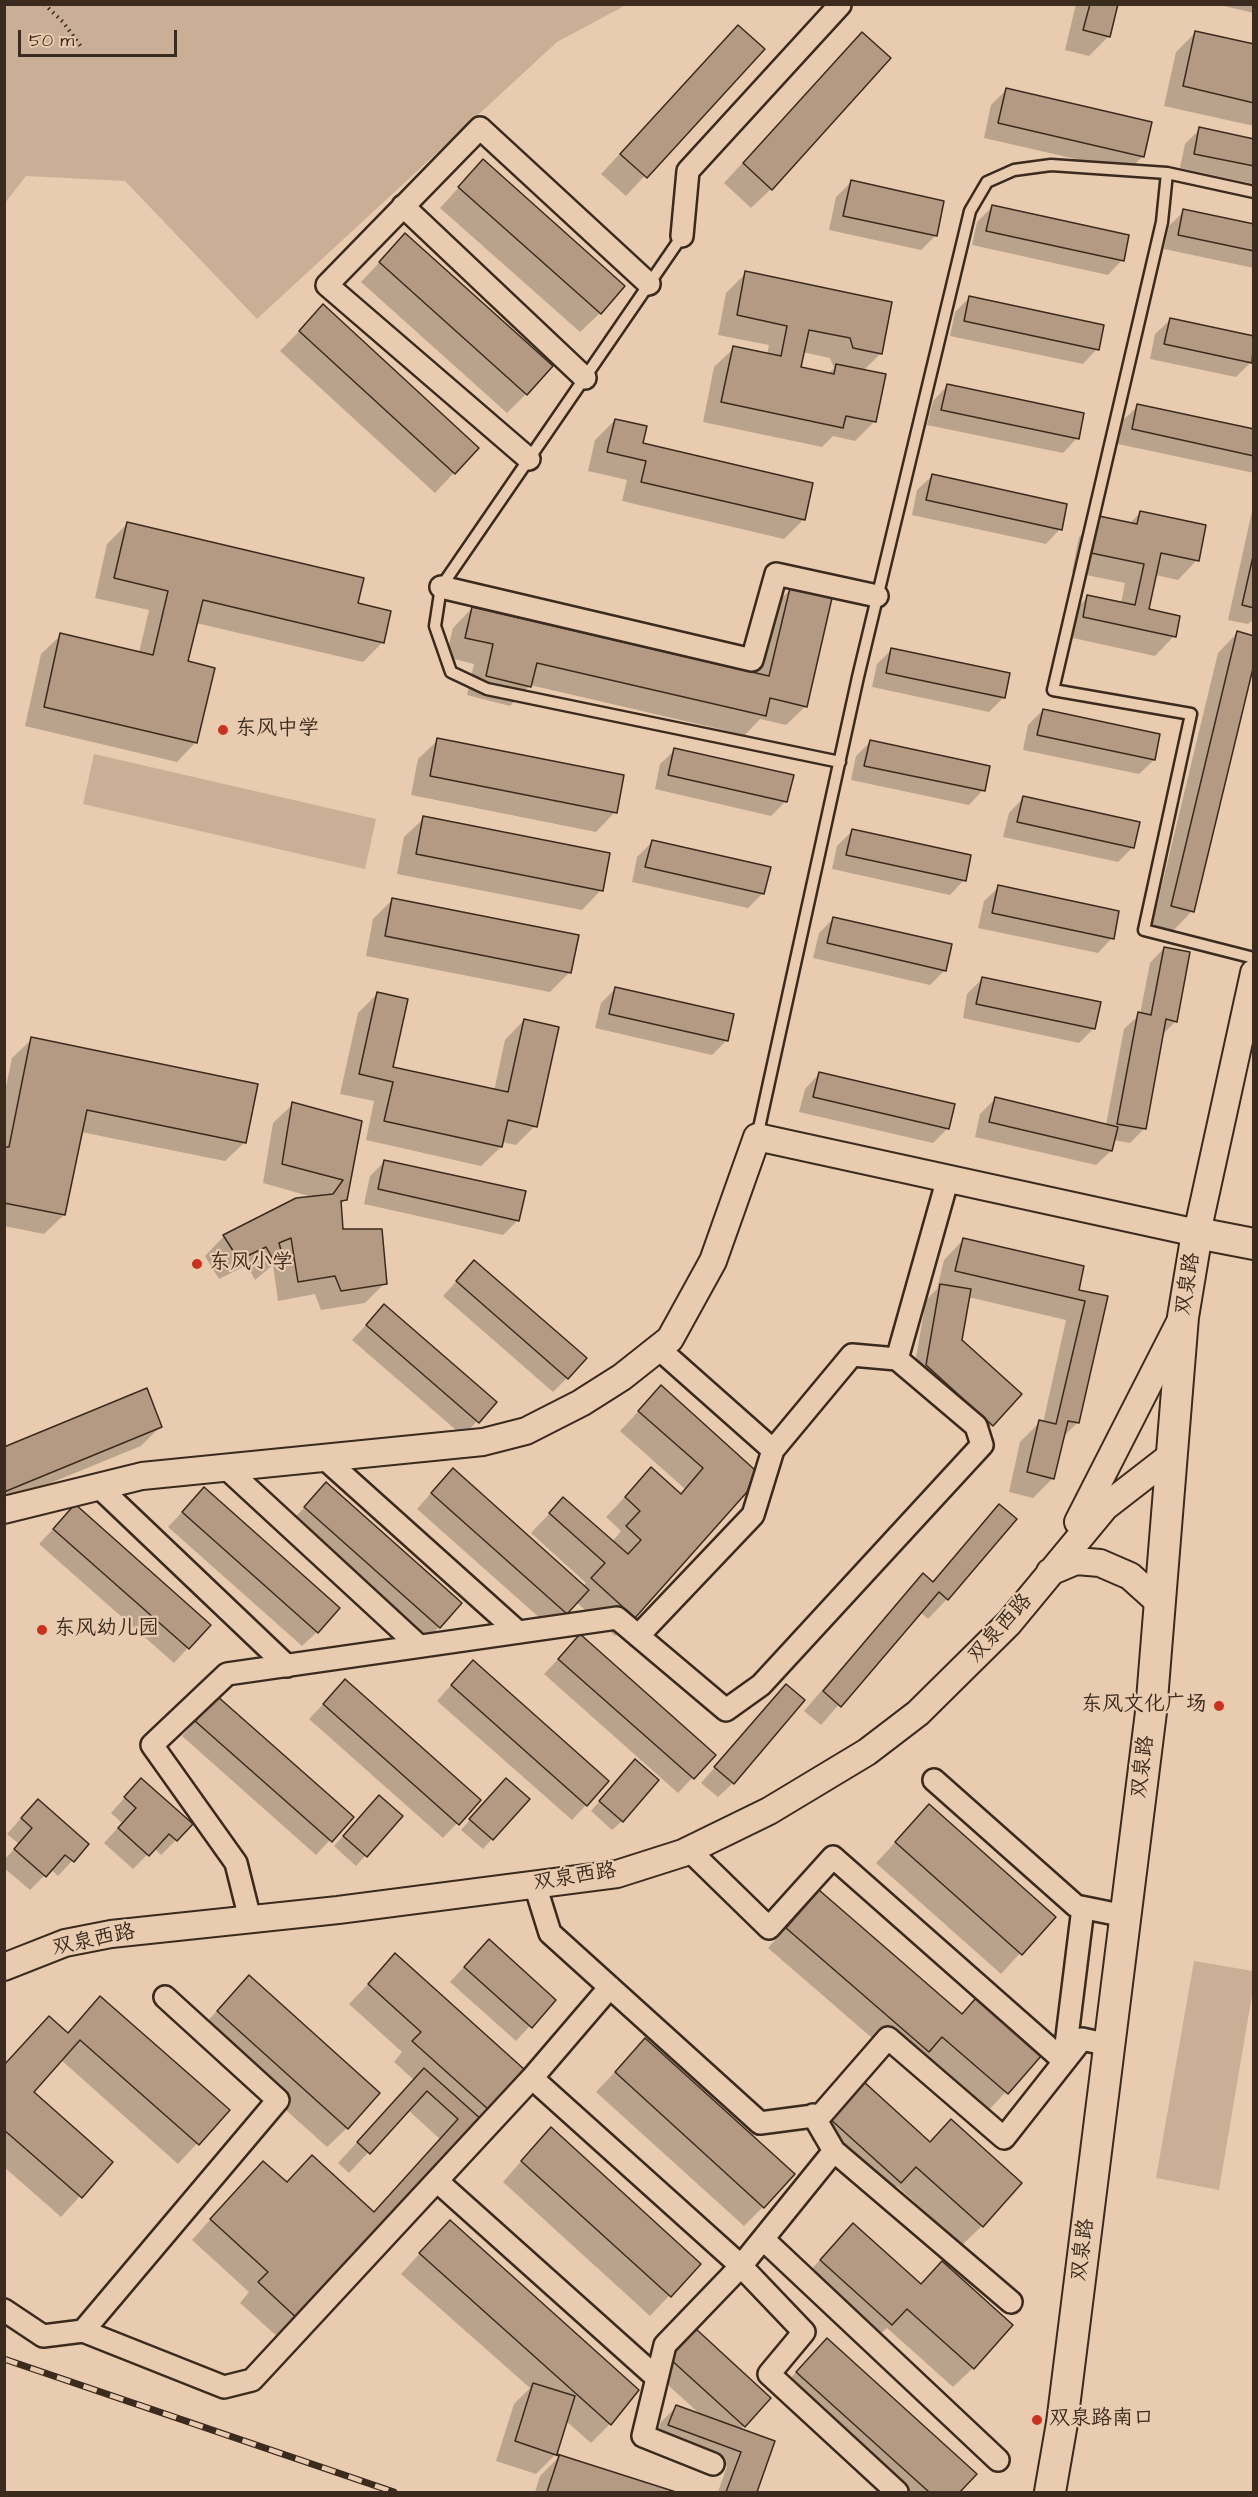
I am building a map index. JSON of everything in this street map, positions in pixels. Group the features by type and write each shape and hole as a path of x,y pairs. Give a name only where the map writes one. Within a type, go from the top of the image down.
{"main road":[{"path":"1197,1233 1254,1244"},
{"name":"双泉路","path":"1050,2493 1062,2423 1151,1712 1183,1317 1197,1233"}],"street":[{"path":"682,236 688,171 840,5"},
{"path":"529,459 327,285 480,128 649,284"},
{"path":"403,206 585,378"},
{"path":"441,586 752,660 776,574 877,596"},
{"name":"双泉路","path":"1197,1233 1254,973"},
{"path":"4,1510 142,1476 483,1442 526,1431 581,1403 622,1377 670,1339 713,1261 757,1137 1197,1233"},
{"path":"897,1359 948,1178"},
{"name":"双泉西路","path":"1050,1572 1097,1488 1183,1317"},
{"path":"658,1348 773,1450"},
{"path":"250,1919 236,1863 152,1745 227,1674 617,1618 638,1636 726,1710 761,1685 982,1445 976,1426 897,1359 852,1355 773,1450 753,1515 638,1636"},
{"name":"双泉西路","path":"4,1966 65,1943 111,1934 617,1874 689,1850 769,1811 867,1752 918,1713 1009,1623 1105,1507 1172,1455"},
{"path":"323,1457 518,1632"},
{"path":"225,1467 419,1646"},
{"path":"99,1487 287,1666"},
{"path":"1050,1572 1076,1561 1100,1563 1130,1576 1160,1603"},
{"path":"934,1780 1076,1906 1125,1916"},
{"path":"689,1850 769,1928 833,1857 1064,2061"},
{"path":"535,1885 550,1933 760,2123 821,2115 888,2038 1004,2138 1082,2039 1109,2045"},
{"path":"1064,2061 1083,1908"},
{"path":"4,2310 43,2336 83,2331 224,2387 252,2380 532,2078 610,1987"},
{"path":"83,2331 278,2100 165,1997"},
{"path":"532,2078 741,2266 804,2332 769,2374 897,2493"},
{"path":"813,2115 834,2151 1011,2302"},
{"path":"713,2464 643,2436 665,2346 741,2266 834,2151"},
{"path":"437,2181 657,2378"},
{"path":"763,2239 998,2460"}],"lane":[{"path":"757,1137 877,596 957,256 970,211 987,182 1014,170 1051,165 1167,173 1254,192"},
{"path":"1167,173 1162,222 1053,690 1191,714 1144,930 1254,958"},
{"path":"682,236 441,586 435,626 451,672 487,689 840,762"}],"path":[{"path":"44,4 63,22 82,48"}],"shaded area":[{"path":"5,4 626,5 557,42 257,319 125,181 26,176 5,203"},
{"path":"94,754 376,819 365,869 83,804"},
{"path":"1194,1961 1253,1971 1253,1989 1219,2190 1156,2178"}],"building":[{"path":"1090,4 1118,4 1110,37 1083,30"},
{"path":"738,25 765,49 647,178 620,154"},
{"path":"1195,31 1254,44 1254,103 1183,86"},
{"path":"862,32 891,58 772,190 743,163"},
{"path":"1006,88 1152,122 1144,157 998,123"},
{"path":"1199,127 1254,139 1254,166 1194,154"},
{"path":"483,159 625,286 601,314 458,187"},
{"path":"851,180 944,201 937,236 843,216"},
{"path":"992,205 1129,235 1124,261 986,231"},
{"path":"1183,209 1254,224 1254,251 1178,235"},
{"path":"405,233 553,366 527,395 379,262"},
{"path":"745,271 892,302 882,354 853,348 850,338 809,330 801,367 834,374 836,364 886,374 876,422 846,416 843,428 721,402 733,346 781,356 787,326 737,315"},
{"path":"969,296 1104,325 1099,350 964,321"},
{"path":"323,304 479,448 455,474 299,331"},
{"path":"1170,318 1254,336 1252,363 1164,344"},
{"path":"947,384 1084,413 1079,439 941,410"},
{"path":"1137,404 1254,429 1254,456 1132,429"},
{"path":"615,419 647,426 643,443 813,483 805,520 641,482 646,461 607,452"},
{"path":"932,474 1067,504 1062,530 926,500"},
{"path":"1140,511 1206,525 1199,561 1161,553 1149,609 1180,616 1176,637 1083,617 1087,595 1135,605 1144,564 1091,553 1099,516 1137,524"},
{"path":"127,522 364,578 358,603 391,611 384,643 203,600 188,661 215,668 197,743 44,707 60,633 153,655 168,591 114,578"},
{"path":"1254,552 1254,608 1242,605"},
{"path":"790,588 832,598 807,707 770,698 766,716 537,663 531,687 486,676 493,644 465,638 472,607 769,676"},
{"path":"1237,631 1254,636 1254,664 1194,912 1171,906"},
{"path":"891,648 1010,673 1005,698 886,673"},
{"path":"1043,709 1160,734 1155,760 1037,735"},
{"path":"437,738 624,775 617,813 430,776"},
{"path":"870,740 990,766 985,791 864,766"},
{"path":"674,748 794,775 787,802 668,775"},
{"path":"1023,796 1140,822 1134,848 1017,822"},
{"path":"423,816 610,853 603,891 416,854"},
{"path":"852,829 971,855 966,881 846,855"},
{"path":"652,840 771,867 764,894 645,867"},
{"path":"998,885 1119,911 1114,939 992,913"},
{"path":"392,898 579,935 571,973 385,936"},
{"path":"833,917 952,944 946,971 827,943"},
{"path":"1164,947 1190,952 1177,1022 1166,1019 1146,1129 1117,1124 1138,1012 1151,1015"},
{"path":"982,977 1101,1002 1095,1029 976,1004"},
{"path":"615,987 734,1014 728,1041 609,1014"},
{"path":"377,992 408,999 393,1067 508,1092 524,1019 559,1027 537,1127 508,1120 502,1147 384,1121 393,1082 359,1074"},
{"path":"31,1037 258,1084 246,1143 87,1110 65,1215 4,1203 4,1147 9,1147"},
{"path":"819,1072 955,1104 949,1129 813,1097"},
{"path":"995,1097 1118,1127 1112,1151 989,1122"},
{"path":"292,1102 362,1121 347,1200 341,1201 343,1229 382,1229 387,1284 341,1291 335,1276 298,1282 291,1238 279,1243 283,1257 274,1261 266,1247 239,1260 223,1235 296,1198 333,1194 343,1180 282,1164"},
{"path":"384,1160 526,1191 519,1221 378,1189"},
{"path":"963,1238 1084,1266 1079,1290 1108,1296 1079,1423 1068,1421 1054,1479 1027,1472 1039,1420 1056,1424 1085,1301 955,1271"},
{"path":"474,1260 587,1358 568,1379 456,1281"},
{"path":"940,1284 971,1289 962,1340 1022,1394 993,1426 926,1365"},
{"path":"384,1304 497,1402 479,1423 366,1325"},
{"path":"661,1385 755,1470 747,1492 635,1618 591,1578 605,1563 549,1513 563,1497 628,1554 641,1540 626,1526 640,1511 625,1497 651,1467 681,1494 703,1468 638,1411"},
{"path":"147,1388 162,1427 4,1492 4,1447"},
{"path":"453,1468 589,1590 567,1614 431,1493"},
{"path":"326,1482 462,1603 440,1628 304,1507"},
{"path":"204,1487 340,1608 318,1633 182,1512"},
{"path":"75,1504 211,1625 189,1649 53,1529"},
{"path":"999,1504 1017,1519 948,1600 939,1592 841,1707 823,1691 923,1573 933,1582"},
{"path":"580,1634 716,1755 694,1779 558,1659"},
{"path":"473,1660 609,1781 587,1806 451,1685"},
{"path":"345,1679 481,1800 459,1825 323,1704"},
{"path":"786,1684 805,1700 734,1784 714,1767"},
{"path":"217,1696 354,1817 332,1842 195,1721"},
{"path":"635,1759 659,1780 623,1822 599,1801"},
{"path":"141,1778 193,1824 177,1841 169,1834 149,1856 118,1828 136,1808 124,1797"},
{"path":"506,1778 530,1799 493,1840 469,1819"},
{"path":"379,1795 403,1816 367,1857 343,1836"},
{"path":"38,1799 89,1844 74,1862 65,1855 46,1877 14,1849 32,1828 21,1818"},
{"path":"929,1804 1056,1917 1022,1955 895,1842"},
{"path":"819,1890 962,2014 976,1998 1042,2055 1008,2094 942,2037 929,2052 786,1928"},
{"path":"489,1939 556,2000 532,2028 464,1967"},
{"path":"395,1953 525,2070 489,2110 412,2041 421,2032 368,1984"},
{"path":"249,1975 380,2093 348,2129 217,2011"},
{"path":"100,1996 230,2110 199,2145 80,2040 34,2092 113,2162 82,2198 4,2130 4,2065 49,2016 68,2033"},
{"path":"645,2038 795,2174 764,2208 615,2072"},
{"path":"424,2068 482,2120 300,2321 258,2282 268,2272 210,2219 263,2161 287,2182 312,2155 374,2212 458,2119 427,2091 370,2154 357,2142"},
{"path":"863,2081 930,2142 951,2119 1022,2183 983,2227 916,2167 901,2183 829,2118"},
{"path":"551,2127 701,2264 671,2297 521,2161"},
{"path":"450,2220 639,2390 611,2425 419,2253"},
{"path":"853,2223 921,2284 942,2261 1013,2325 974,2369 907,2309 892,2325 820,2260"},
{"path":"696,2329 771,2398 745,2427 669,2358"},
{"path":"827,2338 977,2474 960,2492 929,2492 796,2372"},
{"path":"533,2383 575,2396 557,2454 676,2492 547,2492 559,2456 515,2441"},
{"path":"676,2405 775,2441 757,2492 726,2492 741,2452 668,2425"}],"railway":[{"path":"4,2359 394,2492"}],"place":[{"name":"东风中学","path":"223,730"},
{"name":"东风小学","path":"197,1264"},
{"name":"东风幼儿园","path":"42,1630"},
{"name":"东风文化广场","path":"1219,1706"},
{"name":"双泉路南口","path":"1037,2420"}]}
